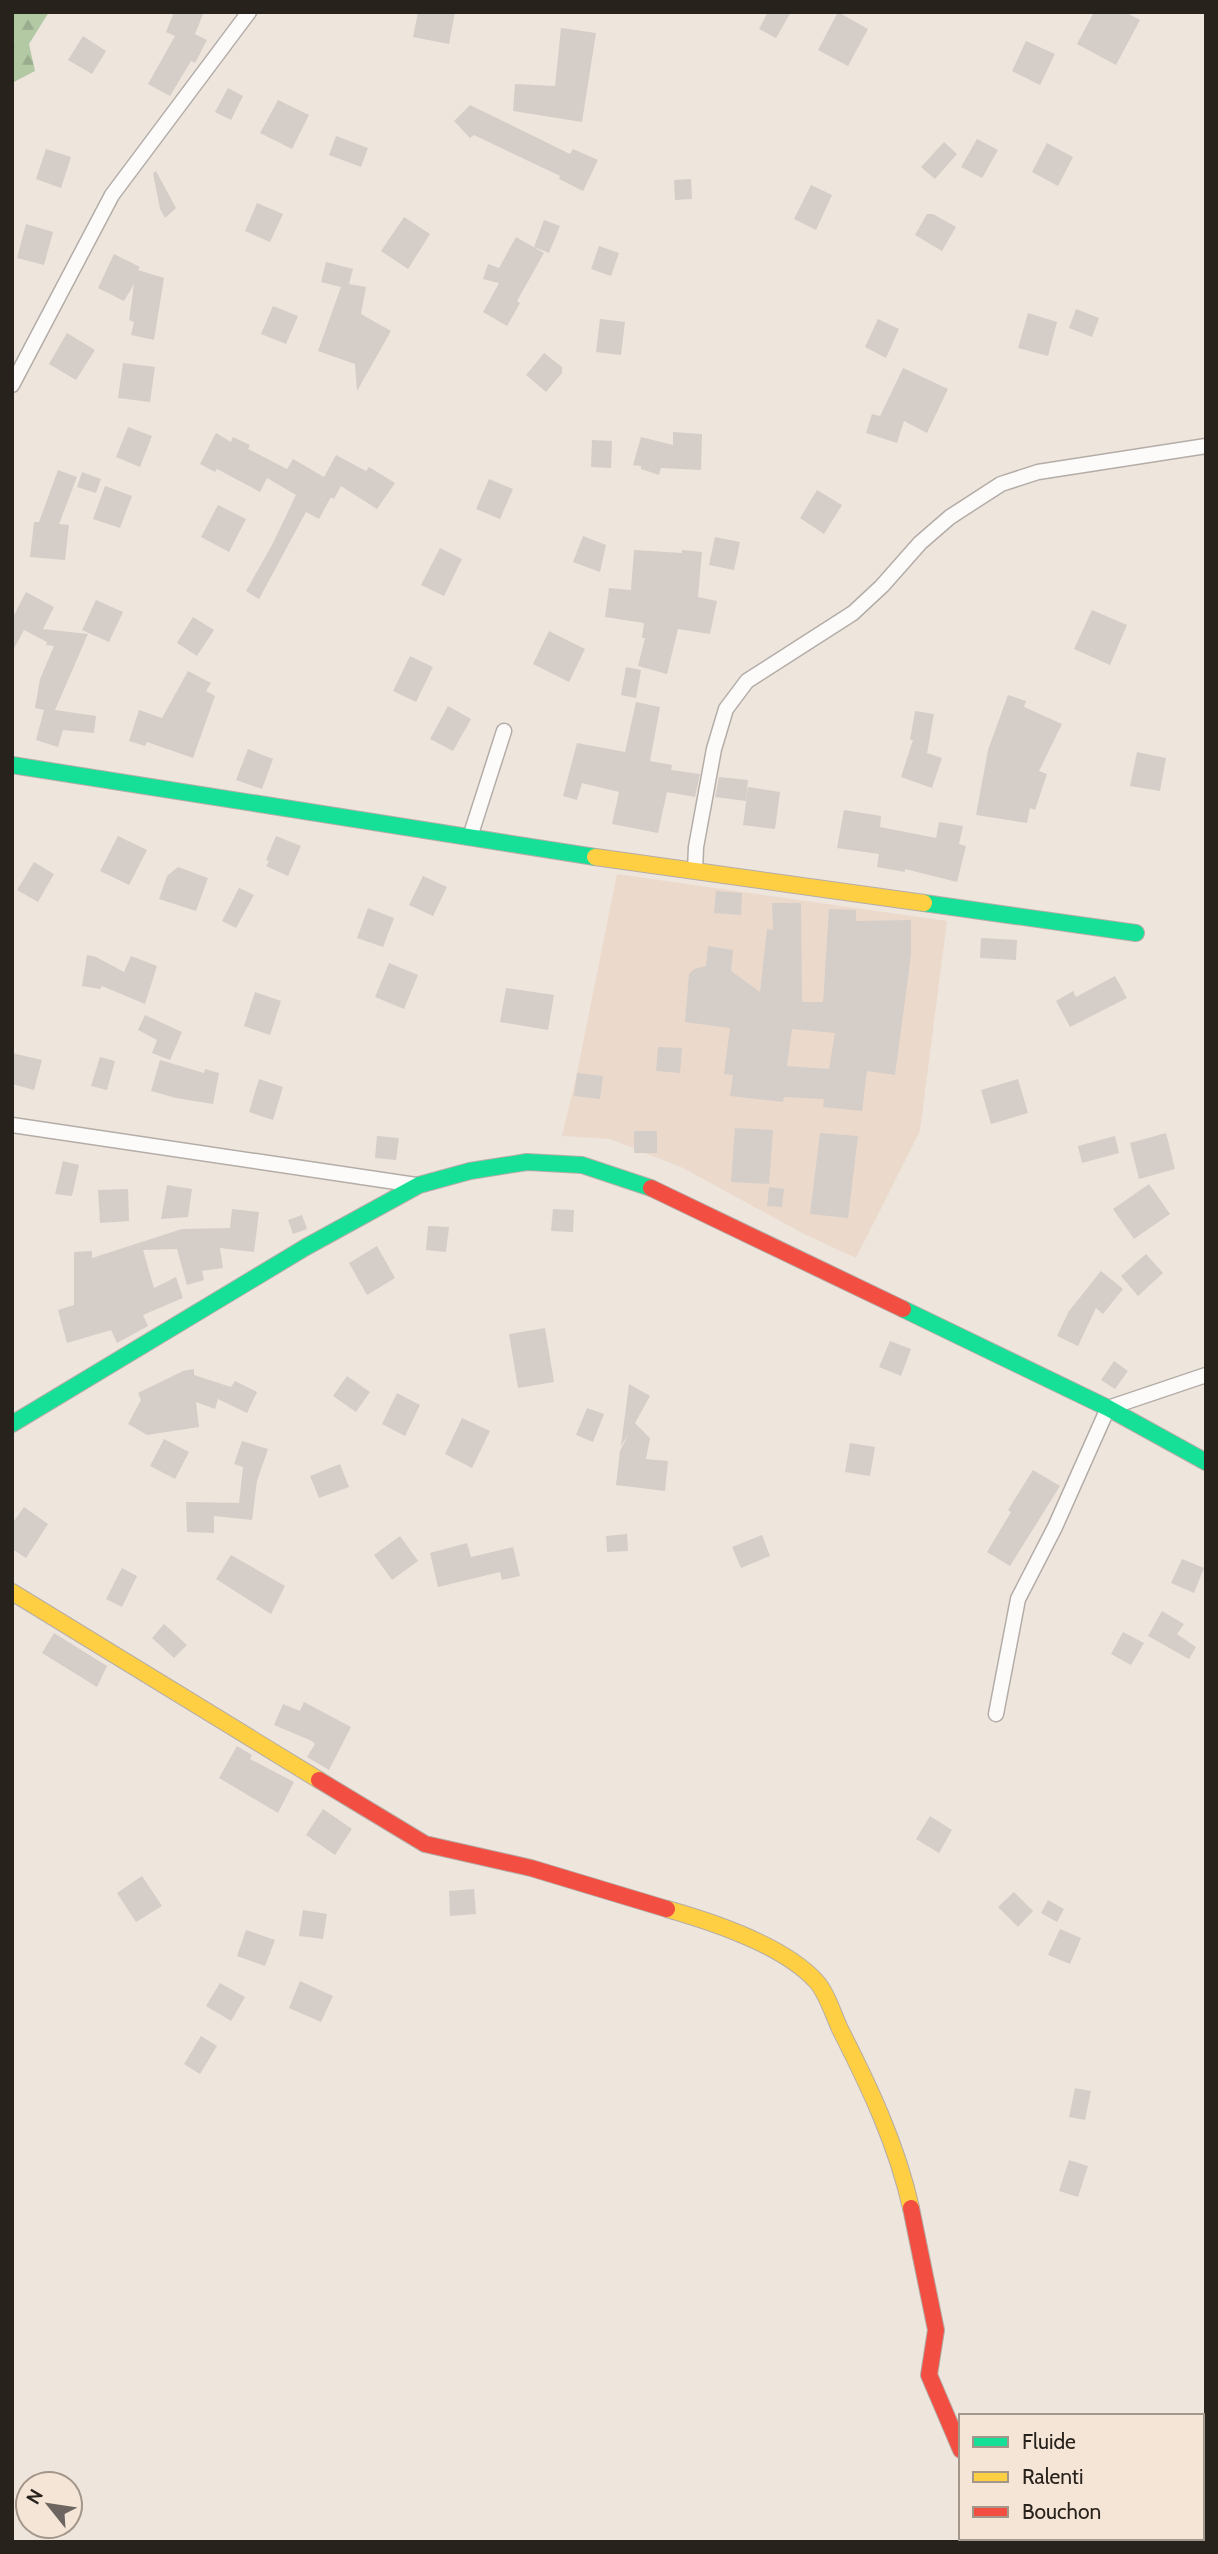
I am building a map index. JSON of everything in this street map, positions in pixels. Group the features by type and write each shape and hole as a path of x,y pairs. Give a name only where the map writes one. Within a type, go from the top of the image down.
{"street":[{"path":"12,385 112,195 249,12"},
{"path":"695,871 696,847 714,750 726,709 747,681 853,613 882,586 920,543 950,517 1001,484 1038,472 1206,446"},
{"path":"470,837 504,731"},
{"path":"12,765 695,871 1136,933"},
{"path":"12,1125 419,1185"},
{"path":"12,1424 306,1247 419,1185 470,1171 527,1161 582,1165 640,1184 1108,1408 1206,1462"},
{"path":"996,1714 1018,1599 1055,1527 1108,1408 1206,1375"},
{"path":"12,1592 425,1843 531,1868 699,1918 782,1953 817,1982 873,2095 904,2177 936,2330 929,2375 959,2445"}],"shaded area":[{"path":"617,874 947,921 920,1131 856,1258 804,1234 683,1168 610,1139 562,1136"}],"green space":[{"path":"12,12 49,12 29,44 35,71 12,83"}],"building":[{"path":"174,12 204,12 195,34 207,40 195,63 191,61 170,96 148,84 175,36 166,32"},
{"path":"418,12 455,12 449,44 413,37"},
{"path":"768,12 791,12 776,38 759,29"},
{"path":"838,12 868,29 848,66 818,50"},
{"path":"1094,12 1125,12 1140,20 1116,65 1077,44"},
{"path":"561,28 596,33 582,122 513,111 515,84 555,86"},
{"path":"83,36 106,51 92,74 68,60"},
{"path":"1026,41 1055,54 1040,85 1012,71"},
{"path":"228,88 243,96 231,120 215,112"},
{"path":"278,100 309,115 292,149 260,133"},
{"path":"470,105 570,154 573,149 598,160 583,191 559,179 560,176 474,135 470,138 454,121"},
{"path":"336,136 368,148 361,167 329,155"},
{"path":"977,139 998,150 982,178 961,167"},
{"path":"944,142 957,154 935,179 921,167"},
{"path":"1047,143 1073,157 1058,186 1032,172"},
{"path":"46,149 71,157 61,188 36,179"},
{"path":"156,171 176,208 165,218 160,209 153,173"},
{"path":"691,179 692,199 675,200 674,180"},
{"path":"811,185 832,195 816,230 794,219"},
{"path":"257,203 283,214 270,242 245,231"},
{"path":"927,214 933,214 956,227 942,251 915,235"},
{"path":"404,217 430,234 408,269 381,251"},
{"path":"544,220 560,226 549,253 534,247"},
{"path":"26,224 53,232 44,265 17,258"},
{"path":"516,237 544,253 517,301 520,303 507,326 483,312 499,283 483,279 488,264 499,268"},
{"path":"599,246 619,253 611,276 591,269"},
{"path":"114,254 140,267 138,270 164,278 154,340 131,335 134,322 129,320 134,284 124,301 98,288"},
{"path":"326,262 353,269 349,284 366,287 361,314 391,331 357,391 355,364 318,351 341,287 321,282"},
{"path":"273,306 298,316 286,344 261,334"},
{"path":"1076,309 1099,318 1092,337 1069,328"},
{"path":"1028,313 1057,322 1048,356 1018,348"},
{"path":"600,319 625,322 621,355 596,352"},
{"path":"878,319 899,329 886,358 865,347"},
{"path":"67,333 95,350 76,380 49,364"},
{"path":"544,353 562,367 562,373 546,392 526,375"},
{"path":"123,363 155,367 150,402 118,398"},
{"path":"903,368 948,389 927,433 904,421 897,443 866,433 872,414 880,416"},
{"path":"128,427 152,436 140,467 116,457"},
{"path":"673,432 702,434 701,470 661,468 659,475 633,465 641,437 673,445"},
{"path":"216,433 231,442 233,437 250,445 248,449 287,469 293,459 324,477 336,455 366,471 369,467 395,483 377,509 341,486 334,499 331,497 319,519 306,512 259,599 246,591 296,495 267,478 260,492 217,469 215,472 200,464"},
{"path":"592,440 612,441 611,468 591,467"},
{"path":"58,470 77,477 59,524 69,525 65,560 30,557 34,522 39,522"},
{"path":"82,472 101,479 96,493 77,487"},
{"path":"489,479 513,489 500,519 476,509"},
{"path":"105,486 132,496 120,528 93,519"},
{"path":"817,490 842,505 824,534 800,518"},
{"path":"218,505 246,519 229,552 201,537"},
{"path":"583,536 606,545 600,572 573,562"},
{"path":"715,537 740,542 734,570 709,565"},
{"path":"440,548 462,559 444,596 421,585"},
{"path":"634,550 702,552 698,597 717,601 710,634 678,629 667,674 638,666 645,638 642,638 644,623 605,617 609,588 631,590"},
{"path":"26,592 54,607 43,629 88,634 55,710 96,716 94,733 63,730 58,747 36,740 44,710 35,708 40,679 54,646 46,645 47,642 24,630 12,652 12,619"},
{"path":"96,600 123,612 109,642 82,630"},
{"path":"1092,610 1127,625 1110,665 1074,649"},
{"path":"193,617 214,630 197,656 177,643"},
{"path":"549,631 585,649 569,682 533,664"},
{"path":"410,656 433,667 416,702 393,691"},
{"path":"626,667 641,670 636,698 621,695"},
{"path":"188,671 211,683 206,691 215,696 193,758 147,742 145,746 129,741 139,710 162,718"},
{"path":"1008,695 1026,701 1024,707 1062,724 1039,771 1047,774 1035,810 1030,808 1027,823 976,815 988,750"},
{"path":"636,702 660,707 650,761 672,765 671,770 700,774 695,797 667,792 658,833 612,824 619,792 582,783 577,800 563,796 577,743 625,752"},
{"path":"448,706 471,719 453,751 430,739"},
{"path":"915,711 934,714 927,753 942,758 932,788 901,777 913,740 910,740"},
{"path":"248,749 273,759 262,789 236,780"},
{"path":"1137,752 1166,758 1160,791 1130,786"},
{"path":"719,777 748,780 746,801 715,797"},
{"path":"748,787 780,792 775,829 743,825"},
{"path":"844,810 881,816 880,827 936,838 939,822 963,826 959,844 966,846 957,882 905,869 905,872 877,867 879,854 837,848"},
{"path":"118,836 147,850 129,885 100,871"},
{"path":"276,836 301,846 288,876 266,866"},
{"path":"34,862 54,874 38,902 17,890"},
{"path":"178,867 208,878 196,911 159,899 167,876"},
{"path":"423,876 447,887 433,916 409,905"},
{"path":"239,888 254,895 236,928 222,921"},
{"path":"716,891 742,893 741,915 714,913"},
{"path":"772,903 801,903 802,1002 823,1002 829,909 856,910 856,921 911,920 911,955 895,1075 867,1071 862,1111 823,1107 824,1099 784,1097 783,1102 730,1096 733,1075 724,1074 730,1028 685,1022 689,974 694,969 706,966 708,946 733,950 731,971 760,992 767,929 773,930","holes":["792,1029 835,1033 829,1069 787,1066"]},
{"path":"368,908 394,918 383,947 357,938"},
{"path":"981,938 1017,940 1016,960 980,958"},
{"path":"87,955 124,972 131,956 157,966 145,1004 102,986 100,989 82,986"},
{"path":"389,963 418,975 404,1009 375,997"},
{"path":"1115,976 1127,998 1070,1027 1056,1001 1073,991 1076,997"},
{"path":"506,988 554,995 548,1030 500,1022"},
{"path":"255,992 281,1001 270,1035 244,1026"},
{"path":"145,1015 182,1032 170,1060 152,1053 157,1040 138,1030"},
{"path":"658,1047 682,1048 680,1073 656,1071"},
{"path":"12,1053 42,1060 34,1090 12,1084"},
{"path":"100,1057 115,1061 107,1090 91,1086"},
{"path":"160,1060 204,1073 205,1069 219,1073 213,1104 151,1091"},
{"path":"577,1073 603,1076 600,1099 574,1096"},
{"path":"259,1079 283,1087 273,1120 249,1112"},
{"path":"1018,1079 1028,1113 991,1124 981,1090"},
{"path":"735,1128 773,1130 769,1184 731,1182"},
{"path":"634,1131 657,1131 657,1153 634,1153"},
{"path":"820,1133 858,1136 848,1218 810,1214"},
{"path":"1166,1133 1175,1169 1139,1179 1130,1143"},
{"path":"377,1136 399,1138 396,1160 375,1158"},
{"path":"1115,1136 1119,1153 1082,1163 1078,1146"},
{"path":"63,1161 79,1165 72,1196 55,1194"},
{"path":"1149,1184 1170,1214 1134,1239 1113,1209"},
{"path":"167,1185 192,1189 188,1217 161,1219"},
{"path":"769,1187 784,1189 782,1207 767,1206"},
{"path":"128,1189 129,1221 100,1223 98,1190"},
{"path":"232,1209 259,1212 254,1252 220,1248 223,1268 202,1271 204,1280 187,1285 177,1249 143,1250 154,1288 176,1277 183,1298 143,1315 148,1326 117,1343 111,1330 67,1343 58,1310 74,1305 74,1252 92,1251 92,1258 182,1229 230,1228"},
{"path":"553,1209 574,1210 573,1232 551,1231"},
{"path":"302,1215 307,1229 293,1234 288,1220"},
{"path":"428,1226 449,1227 446,1252 426,1250"},
{"path":"377,1246 395,1278 367,1295 349,1263"},
{"path":"1146,1254 1163,1273 1138,1296 1121,1276"},
{"path":"1101,1271 1123,1289 1103,1314 1096,1308 1078,1346 1057,1336 1069,1311"},
{"path":"545,1328 554,1382 518,1388 509,1334"},
{"path":"890,1341 911,1349 901,1376 879,1367"},
{"path":"1114,1361 1128,1371 1115,1389 1101,1380"},
{"path":"194,1369 194,1375 231,1387 235,1381 257,1392 247,1413 218,1399 215,1409 196,1402 199,1427 147,1435 128,1424 141,1400 138,1393 183,1371"},
{"path":"347,1376 370,1392 356,1412 333,1396"},
{"path":"629,1384 650,1396 635,1423 650,1438 646,1459 668,1461 665,1491 616,1485 620,1451 629,1433 621,1446"},
{"path":"397,1393 420,1405 405,1436 382,1424"},
{"path":"587,1408 604,1414 593,1442 576,1435"},
{"path":"462,1418 490,1431 472,1468 445,1454"},
{"path":"164,1439 189,1452 175,1479 150,1466"},
{"path":"242,1441 268,1449 257,1481 252,1520 214,1516 214,1533 187,1532 186,1502 239,1503 243,1467 234,1464"},
{"path":"850,1443 875,1447 870,1476 845,1472"},
{"path":"340,1464 349,1487 319,1498 310,1476"},
{"path":"1033,1470 1060,1486 1010,1566 987,1552 1011,1512 1008,1510"},
{"path":"24,1507 48,1524 26,1558 12,1549 12,1524"},
{"path":"627,1534 628,1551 607,1552 606,1536"},
{"path":"762,1535 770,1556 741,1568 732,1547"},
{"path":"400,1536 418,1561 392,1580 374,1555"},
{"path":"467,1543 471,1557 513,1547 520,1576 502,1580 500,1572 438,1587 430,1553"},
{"path":"231,1555 285,1586 271,1614 216,1579"},
{"path":"1182,1559 1204,1568 1194,1593 1171,1583"},
{"path":"122,1568 137,1576 122,1607 106,1599"},
{"path":"1162,1611 1184,1624 1177,1634 1196,1647 1189,1659 1148,1636"},
{"path":"164,1624 187,1645 174,1658 152,1638"},
{"path":"1123,1632 1144,1643 1131,1665 1111,1654"},
{"path":"54,1633 107,1666 97,1687 42,1653"},
{"path":"304,1702 351,1727 329,1770 307,1757 315,1744 312,1741 274,1725 283,1704 300,1711"},
{"path":"237,1746 252,1755 250,1759 294,1782 278,1813 219,1778"},
{"path":"323,1809 352,1829 335,1855 306,1835"},
{"path":"930,1816 952,1830 939,1853 916,1839"},
{"path":"142,1876 162,1906 136,1922 117,1893"},
{"path":"474,1889 476,1914 450,1916 449,1891"},
{"path":"1014,1892 1033,1911 1018,1927 998,1907"},
{"path":"1048,1900 1064,1909 1057,1922 1041,1913"},
{"path":"303,1910 327,1914 323,1939 299,1936"},
{"path":"1060,1929 1081,1938 1070,1964 1048,1955"},
{"path":"246,1930 275,1940 265,1966 237,1956"},
{"path":"300,1981 333,1996 321,2022 289,2008"},
{"path":"220,1983 245,1997 231,2021 206,2006"},
{"path":"201,2036 217,2046 200,2074 184,2064"},
{"path":"1075,2088 1091,2091 1085,2120 1069,2117"},
{"path":"1069,2160 1088,2166 1078,2197 1059,2191"}],"traffic: fast":[{"path":"12,765 595,857"},
{"path":"924,903 1136,933"},
{"path":"12,1424 306,1247 419,1185 470,1171 527,1162 582,1165 651,1188"},
{"path":"903,1309 1108,1408 1206,1462"}],"traffic: slow":[{"path":"595,857 924,903"},
{"path":"12,1592 319,1780"},
{"path":"667,1909 746,1936 785,1956 816,1981 827,1998 881,2116 898,2161 911,2208"}],"traffic: jam":[{"path":"651,1188 903,1309"},
{"path":"319,1780 425,1844 531,1868 667,1909"},
{"path":"911,2208 936,2330 929,2375 959,2445"}]}
